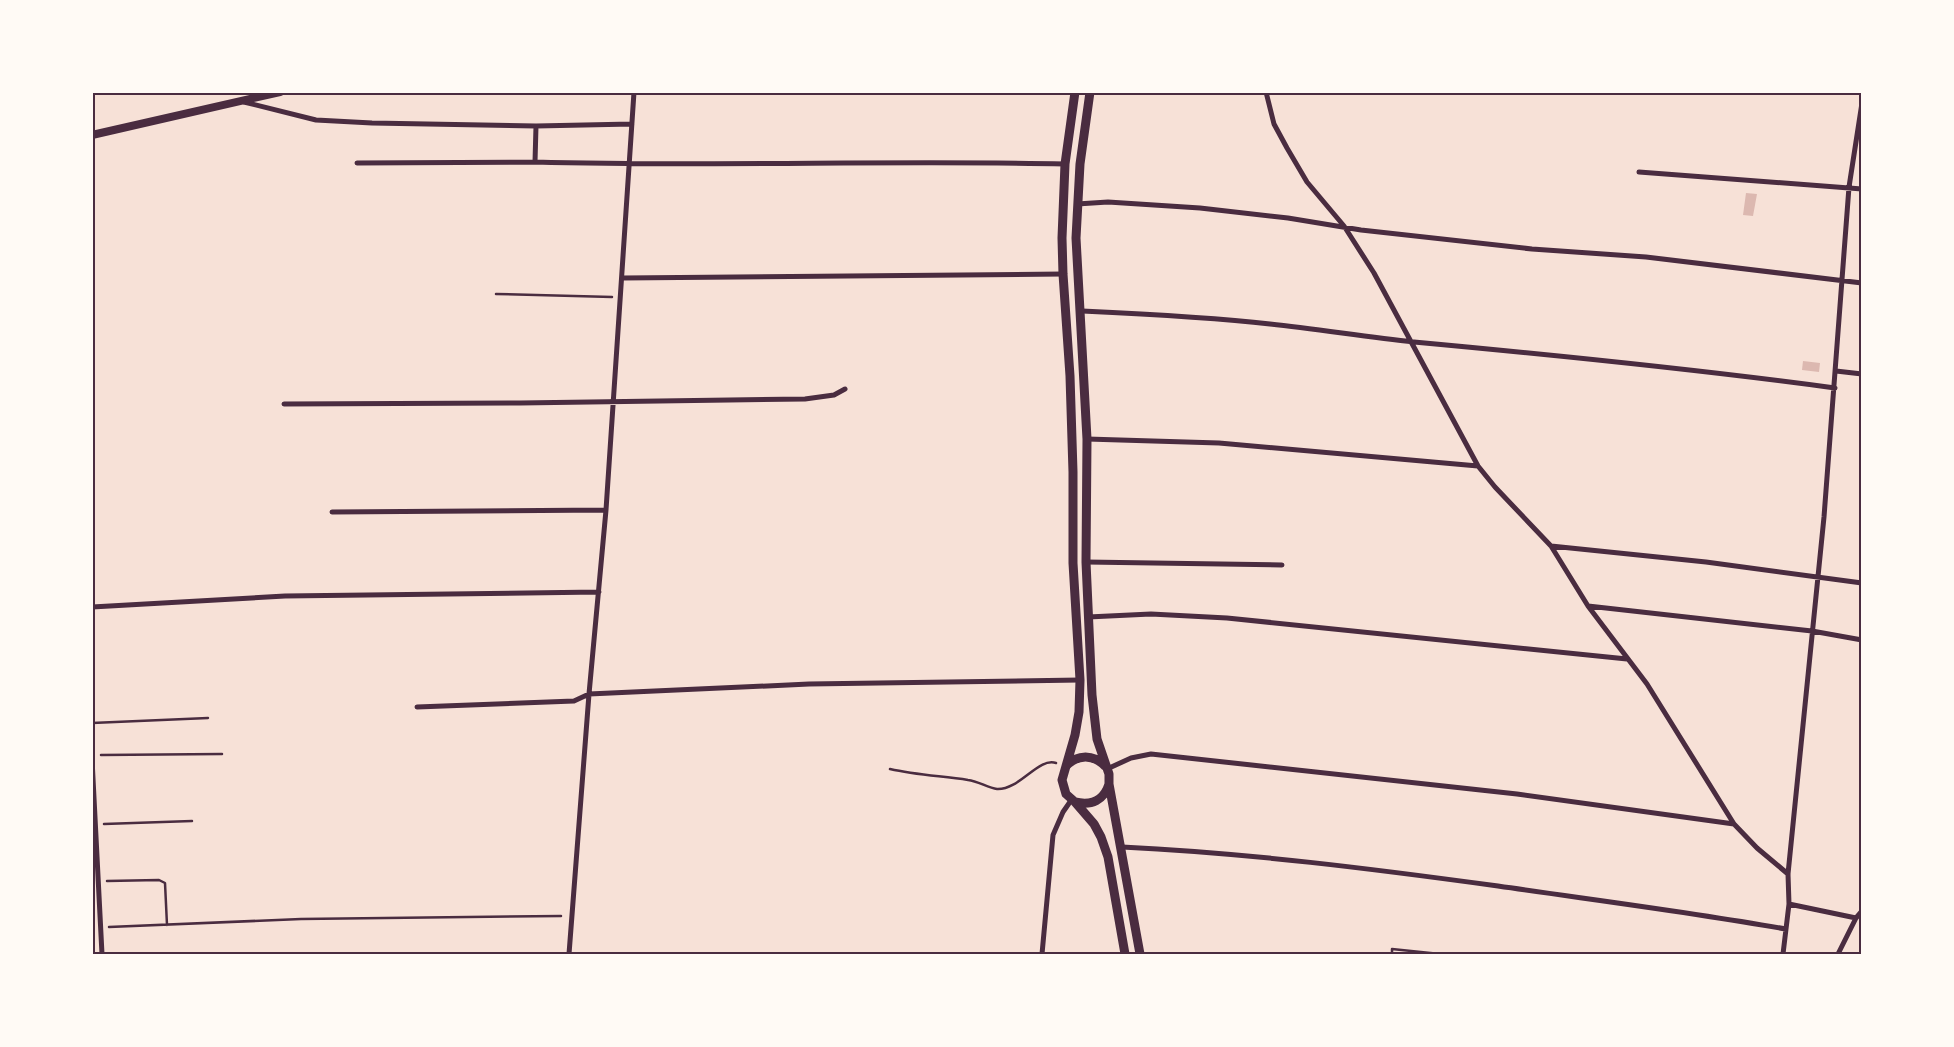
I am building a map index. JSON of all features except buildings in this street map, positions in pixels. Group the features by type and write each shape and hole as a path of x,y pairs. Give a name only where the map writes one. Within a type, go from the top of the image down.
{"main road":[{"path":"1075,92 1065,164 1062,238 1074,472 1073,563 1080,680 1079,712 1075,735 1064,770 1063,788 1094,824 1101,837 1108,856 1126,954"},
{"path":"1090,92 1077,204 1076,238 1087,439 1086,562 1092,694 1097,739 1106,768 1122,847 1140,954"},
{"path":"1064,770 1071,761 1086,756 1100,760 1106,768"},
{"path":"1073,800 1082,804 1097,801 1107,791 1109,784"}],"street":[{"path":"92,135 280,92"},
{"path":"569,954 589,694 606,510 634,92"},
{"path":"1266,92 1274,124 1292,156 1307,182 1344,226 1374,273 1478,466 1495,487 1552,546 1588,606 1647,684 1734,824 1757,848 1788,874"},
{"path":"243,102 316,120 536,126 632,124"},
{"path":"1783,954 1789,904 1788,874 1824,517 1848,187 1862,103"},
{"path":"535,162 536,126"},
{"path":"357,163 955,162 1065,164"},
{"path":"1639,172 1862,189"},
{"path":"1077,204 1108,202 1200,208 1288,218 1361,230 1523,248 1646,257 1862,283"},
{"path":"623,278 1063,274"},
{"path":"1080,311 1189,316 1251,322 1412,342 1494,348 1713,372 1834,388"},
{"path":"1836,371 1862,374"},
{"path":"284,404 805,399 834,395 846,389"},
{"path":"1087,439 1219,444 1478,466"},
{"path":"332,512 606,510"},
{"path":"1552,546 1817,576 1862,583"},
{"path":"1086,562 1282,565"},
{"path":"92,607 285,596 599,592"},
{"path":"1588,606 1812,631 1862,640"},
{"path":"1088,617 1151,614 1227,618 1627,659"},
{"path":"417,707 574,702 589,694 809,684 1080,680"},
{"path":"1106,768 1130,758 1150,754 1517,794 1734,824"},
{"path":"92,759 102,954"},
{"path":"1042,954 1053,835 1063,812 1073,800"},
{"path":"1122,847 1195,850 1401,873 1686,912 1786,929"},
{"path":"1789,904 1856,918"},
{"path":"1838,954 1856,918 1862,911"}],"path":[{"path":"496,294 621,298"},
{"path":"92,723 208,718"},
{"path":"92,755 222,754"},
{"path":"890,770 908,774 970,780 998,789 1016,784 1042,764 1051,762 1064,770"},
{"path":"96,824 192,821"},
{"path":"98,882 160,880 165,883 167,925"},
{"path":"100,928 301,919 573,916"},
{"path":"1392,954 1392,949 1440,954"}],"shaded area":[{"path":"1746,193 1757,194 1753,216 1743,215"},
{"path":"1803,361 1820,363 1819,372 1802,370"}]}
